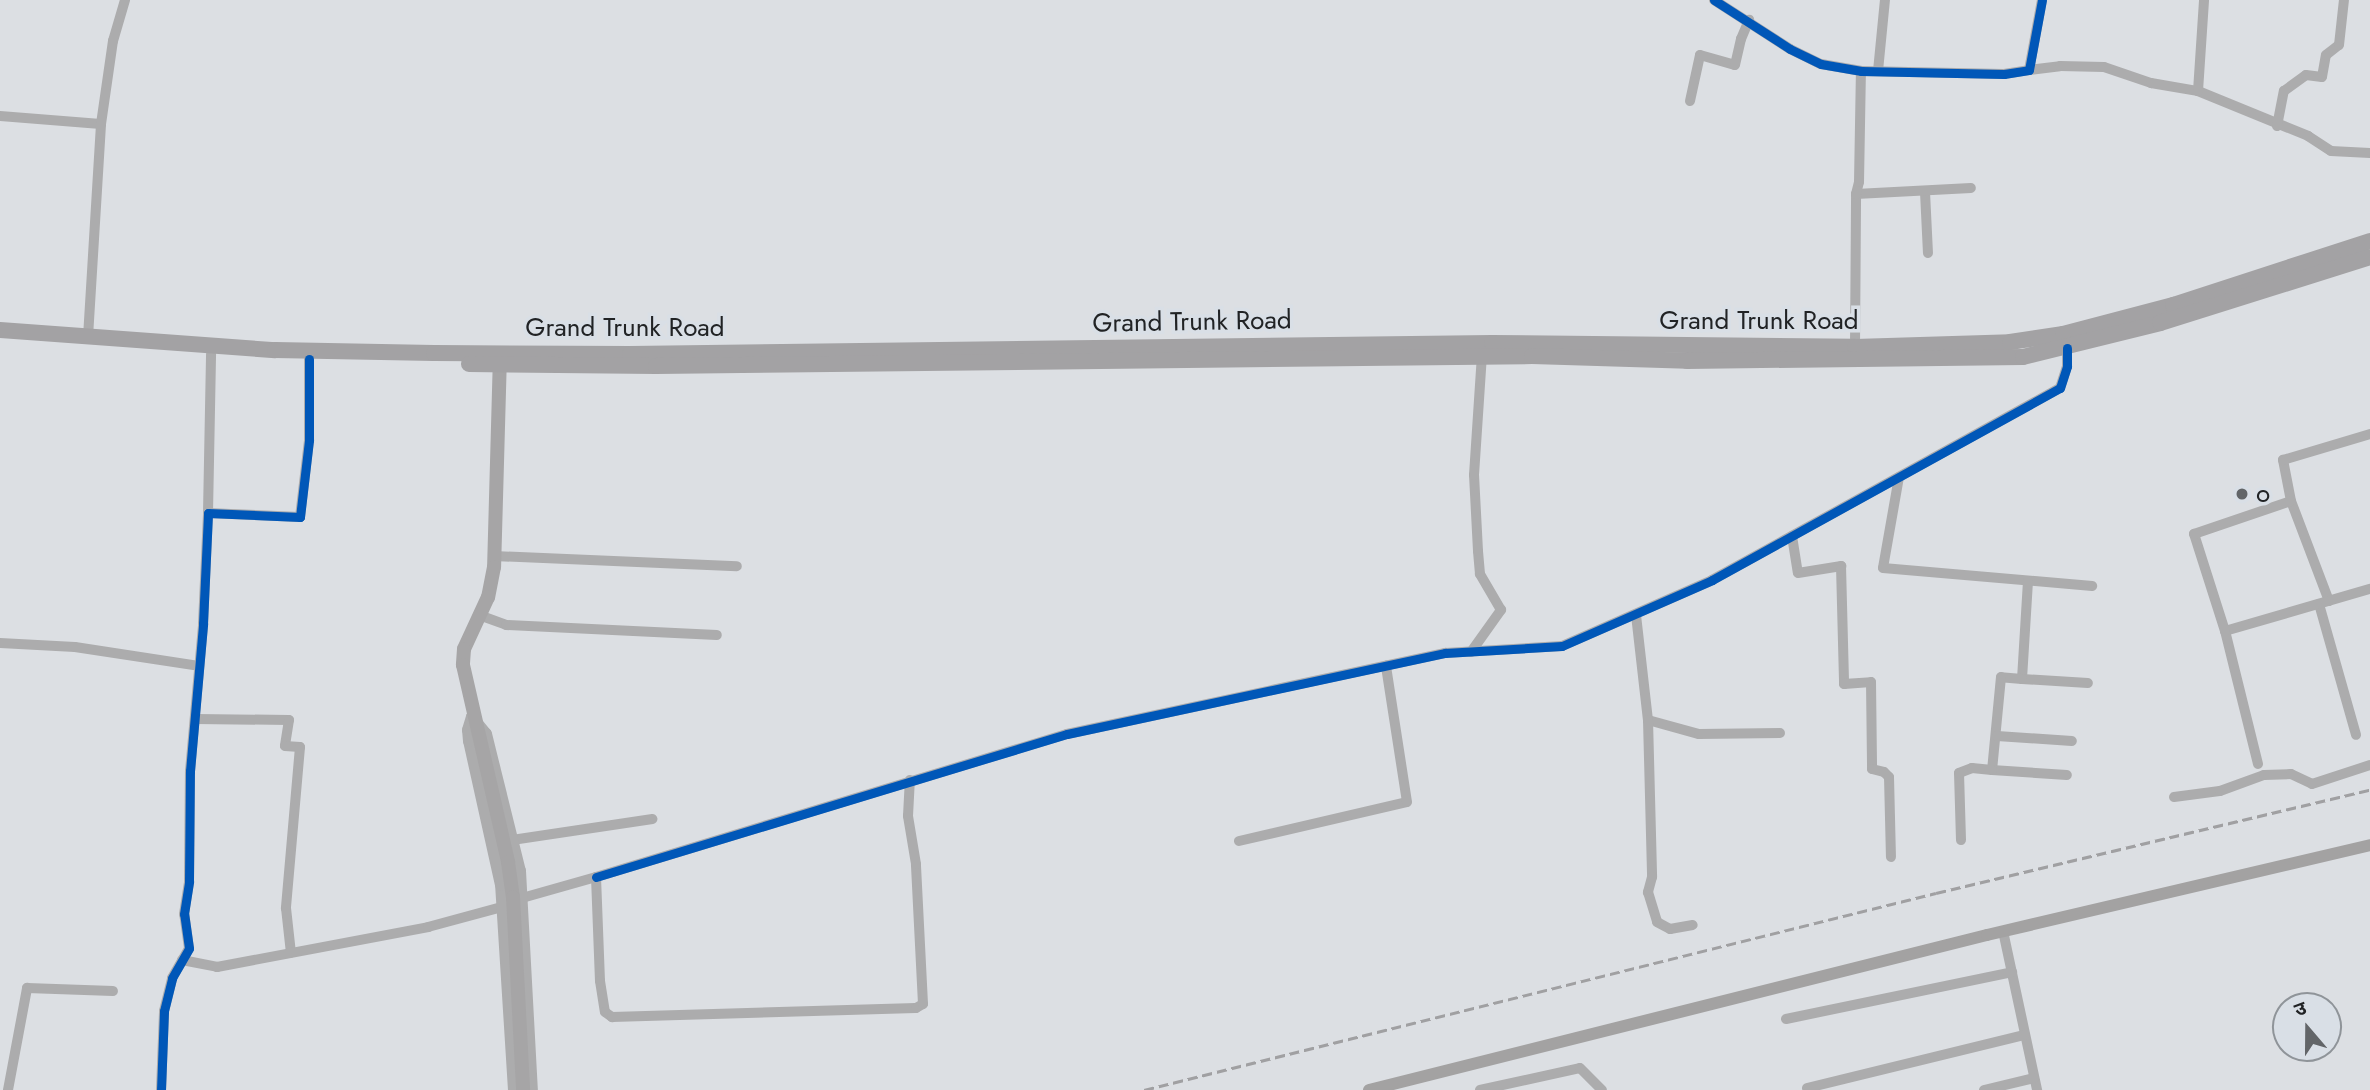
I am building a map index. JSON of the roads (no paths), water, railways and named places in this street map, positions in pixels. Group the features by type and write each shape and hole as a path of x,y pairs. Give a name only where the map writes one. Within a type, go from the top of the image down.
{"highway":[{"name":"Grand Trunk Road","path":"0,338 309,359 500,359 630,354 1492,343 1855,347 2036,340 2174,305 2370,241"},
{"name":"Grand Trunk Road","path":"0,330 311,352 656,366 1482,356 1687,361 2023,356 2067,348 2160,323 2370,257"}],"main road":[{"path":"500,359 494,556 488,597 464,649 463,665 472,717 508,862 516,936 523,1090"},
{"path":"1369,1090 2003,931 2370,845"}],"street":[{"path":"88,337 101,124 113,41 125,0"},
{"path":"1878,71 1885,0"},
{"path":"2029,70 2042,0"},
{"path":"2198,91 2204,0"},
{"path":"2277,126 2284,91 2306,75 2322,77 2326,55 2339,45 2344,0"},
{"path":"1716,1 1790,49 1821,64 1861,71 2004,74 2060,66 2104,67 2151,83 2198,91 2277,126 2308,136 2331,151 2370,152"},
{"path":"1690,102 1700,55 1735,65 1749,20"},
{"path":"1855,347 1856,194 1859,182 1861,71"},
{"path":"0,116 101,124"},
{"path":"1856,194 1971,188"},
{"path":"1925,192 1928,254"},
{"path":"522,898 1067,734 1445,653 1562,646 1712,580 2060,388 2067,366 2067,348"},
{"path":"161,1090 164,1011 172,978 189,948 184,914 189,881 190,771 196,719 208,513 211,354"},
{"path":"1471,652 1501,610 1480,574 1478,551 1475,475 1482,356"},
{"path":"208,513 300,517 309,440 309,359"},
{"path":"2356,735 2324,602 2291,501 2283,460 2370,434"},
{"path":"1899,477 1883,568 2092,586"},
{"path":"2258,764 2225,631 2193,534 2291,501"},
{"path":"1792,536 1798,573 1841,566 1844,684 1871,682 1872,769 1884,772 1889,777 1891,857"},
{"path":"494,556 737,566"},
{"path":"2022,679 2028,581"},
{"path":"2225,631 2370,589"},
{"path":"479,615 506,625 718,635"},
{"path":"1636,615 1648,720 1652,877 1648,892 1657,922 1670,929 1693,925"},
{"path":"0,643 75,647 199,666"},
{"path":"1239,841 1407,802 1386,666"},
{"path":"1992,770 2001,677 2088,683"},
{"path":"472,717 486,734 512,840 522,898 532,1090"},
{"path":"472,717 468,730 469,741 493,839 502,907 514,1090"},
{"path":"196,719 289,720 285,746 300,747 286,908 291,953"},
{"path":"1648,720 1699,734 1780,733"},
{"path":"1997,736 2072,741"},
{"path":"2174,797 2220,791 2264,775 2291,775 2312,784 2370,765"},
{"path":"1961,840 1959,773 1972,768 2067,775"},
{"path":"596,877 600,981 604,1012 612,1017 916,1008 923,1004 915,845 908,817 910,780"},
{"path":"512,840 652,819"},
{"path":"182,960 217,967 428,927 502,907"},
{"path":"2003,931 2037,1090"},
{"path":"1786,1019 2012,972"},
{"path":"8,1090 27,988 113,990"},
{"path":"1807,1088 2025,1035"},
{"path":"1479,1090 1580,1068 1602,1090"},
{"path":"1984,1090 2034,1078"}],"railway":[{"path":"1144,1090 1936,893 2370,790"}],"place":[{"name":"o","path":"2242,494"}]}
